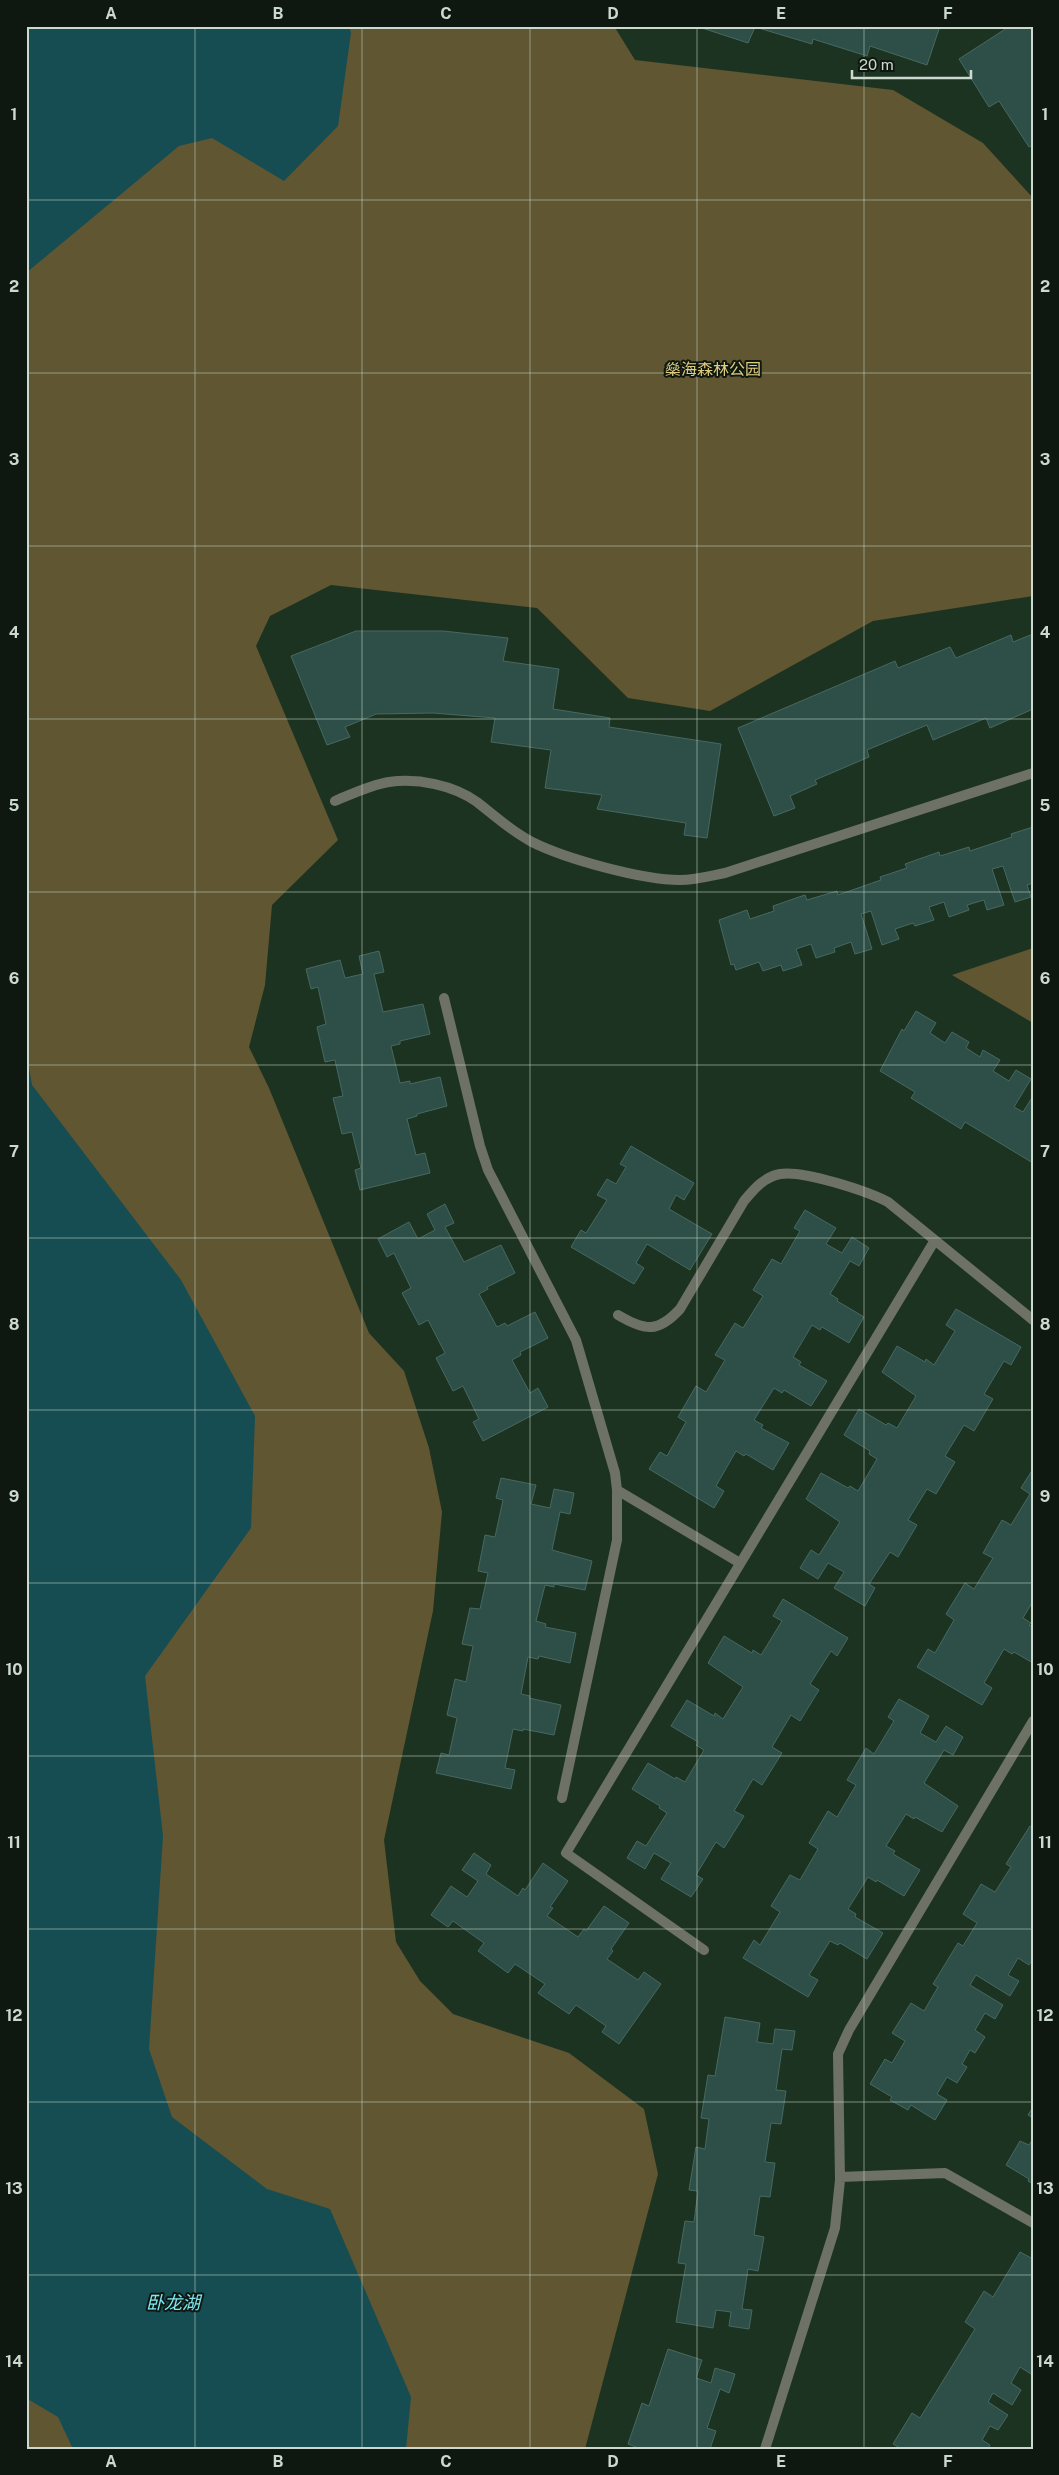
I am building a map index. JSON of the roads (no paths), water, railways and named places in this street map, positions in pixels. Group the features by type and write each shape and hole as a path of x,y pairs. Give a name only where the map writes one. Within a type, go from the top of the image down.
{"lane":[{"path":"335,801 389,782 412,781 437,784 475,801 512,830 534,842 621,871 678,880 725,872 1033,773"},
{"path":"444,998 480,1146 488,1170 576,1340 615,1473 617,1540 562,1798"},
{"path":"618,1315 638,1327 653,1328 669,1322 680,1309 744,1201 754,1188 766,1179 780,1174 797,1174 875,1196 888,1202 1033,1320"},
{"path":"704,1950 566,1853 935,1240"},
{"path":"617,1490 740,1563"},
{"path":"765,2449 835,2228 840,2177 838,2054 849,2030 1033,1721"},
{"path":"840,2177 945,2173 1033,2223"}],"water":[{"path":"26,26 349,26 351,33 338,126 284,181 212,138 179,146 26,273"},
{"name":"卧龙湖","path":"26,1050 32,1085 181,1280 255,1416 251,1528 145,1676 163,1836 149,2049 172,2117 267,2189 330,2209 411,2397 406,2449 73,2449 58,2417 26,2398"}],"park label":[{"name":"燊海森林公园","path":"713,369"}]}
